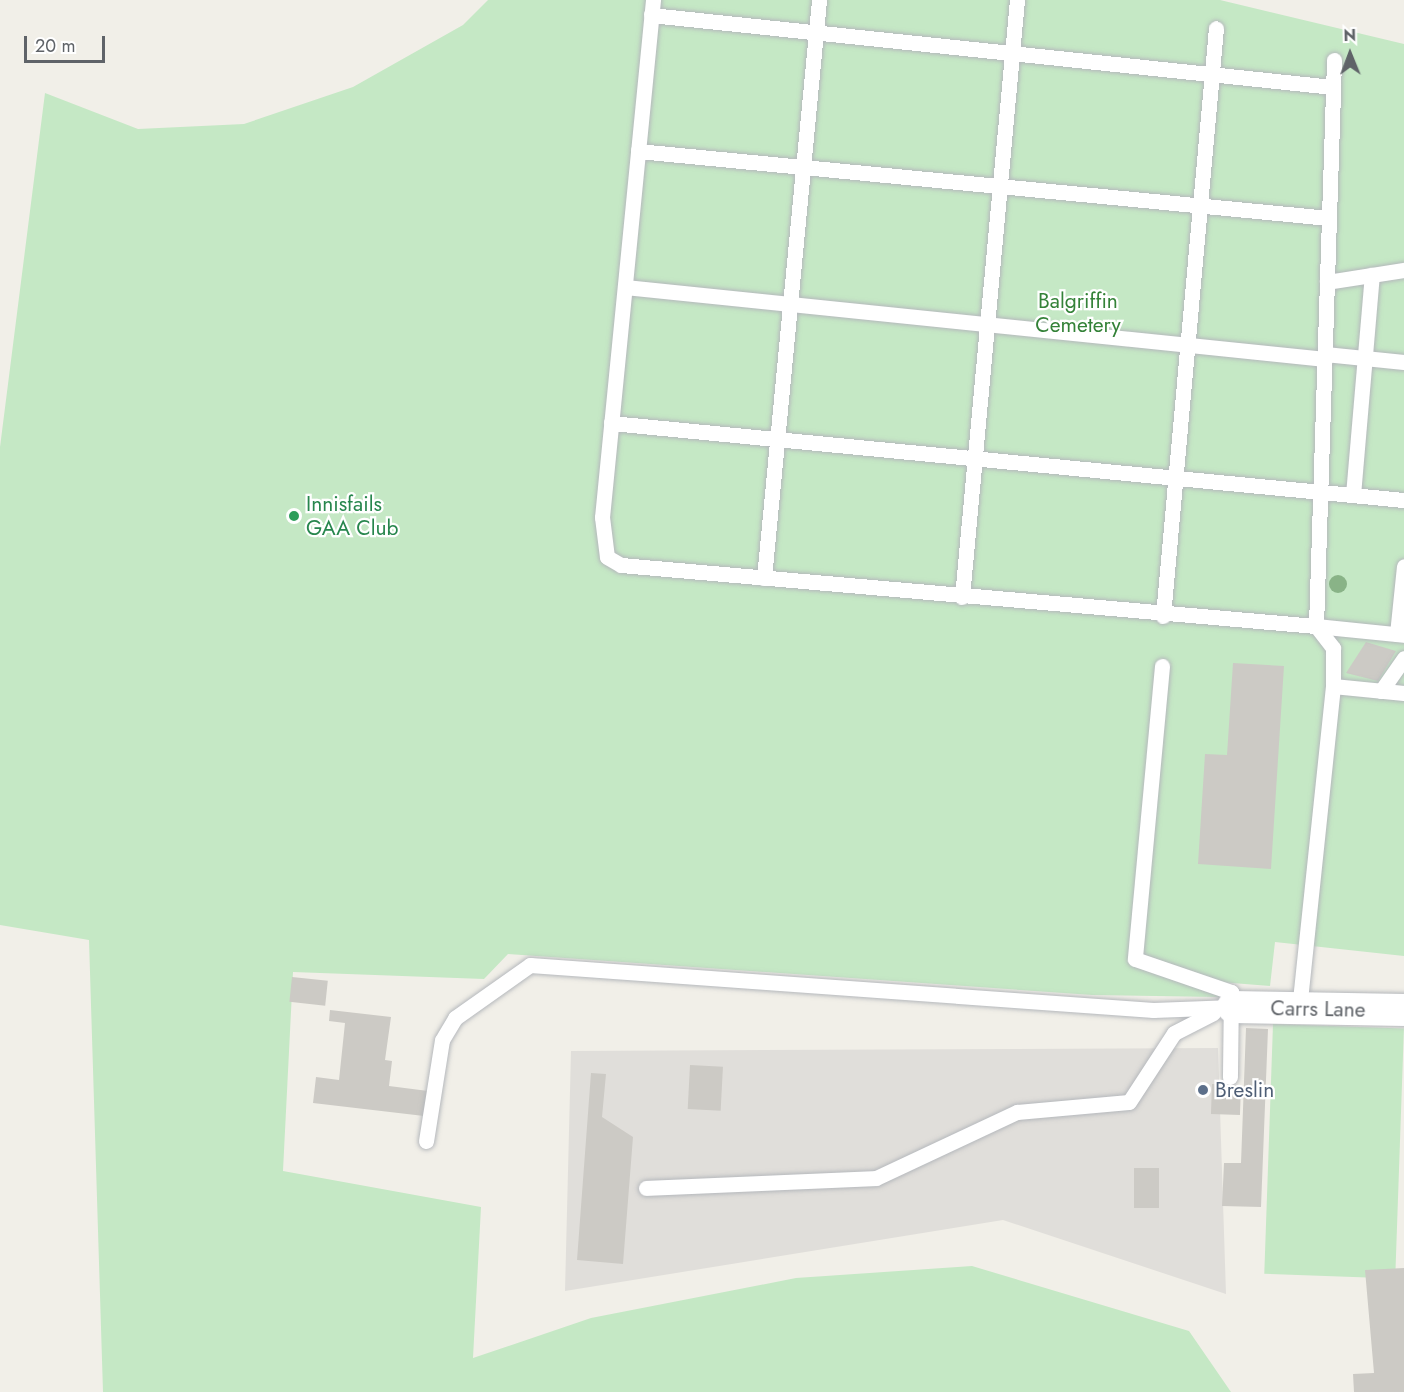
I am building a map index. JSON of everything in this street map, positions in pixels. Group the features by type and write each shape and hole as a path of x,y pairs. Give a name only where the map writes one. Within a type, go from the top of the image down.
{"street":[{"name":"Carrs Lane","path":"1233,1007 1404,1010"}],"lane":[{"path":"764,578 819,0"},
{"path":"962,597 1017,0"},
{"path":"1333,87 816,33 652,8 602,517 607,557 621,565 1163,615 1401,634 1404,566"},
{"path":"1163,615 1216,28"},
{"path":"1299,1009 1333,686 1333,648 1317,626 1334,60"},
{"path":"638,151 1329,218"},
{"path":"1327,282 1402,272"},
{"path":"1353,495 1372,275"},
{"path":"625,287 1187,345 1404,362"},
{"path":"612,423 1404,500"},
{"path":"1382,691 1404,658"},
{"path":"1162,666 1135,959 1231,992 1233,1007 1230,1077"},
{"path":"1333,686 1404,693"},
{"path":"426,1141 442,1040 456,1018 530,965 1153,1010 1233,1007"},
{"path":"646,1188 876,1178 1017,1112 1130,1102 1174,1033 1197,1018 1233,1007"}],"shaded area":[{"path":"1218,1048 1226,1294 1003,1220 565,1291 571,1051"}],"green space":[{"name":"Balgriffin Cemetery","path":"488,0 1220,0 1404,44 1404,956 1275,942 1270,986 1220,982 1219,997 1092,995 508,954 484,979 293,972 283,1171 481,1207 473,1358 591,1318 796,1278 972,1266 1189,1331 1231,1392 103,1392 89,940 0,925 0,447 45,93 138,129 244,124 353,87 463,25"},
{"path":"1273,1024 1404,1029 1395,1278 1264,1274"}],"building":[{"path":"1366,642 1396,651 1378,681 1346,673"},
{"path":"1233,663 1284,666 1271,869 1198,864 1205,754 1227,755"},
{"path":"292,977 328,981 325,1006 289,1002"},
{"path":"330,1010 391,1017 385,1060 392,1061 389,1086 428,1091 424,1116 313,1103 316,1077 339,1080 345,1023 329,1021"},
{"path":"1246,1028 1268,1029 1261,1207 1222,1206 1224,1163 1241,1163"},
{"path":"690,1065 723,1067 721,1111 688,1109"},
{"path":"591,1073 606,1074 602,1117 633,1137 623,1264 577,1260"},
{"path":"1212,1084 1241,1085 1240,1115 1211,1114"},
{"path":"1134,1168 1159,1168 1159,1208 1134,1208"},
{"path":"1404,1268 1404,1392 1354,1392 1353,1374 1374,1373 1365,1270"}],"place":[{"name":"Innisfails GAA Club","path":"294,516"},
{"name":"Breslin","path":"1203,1090"}]}
